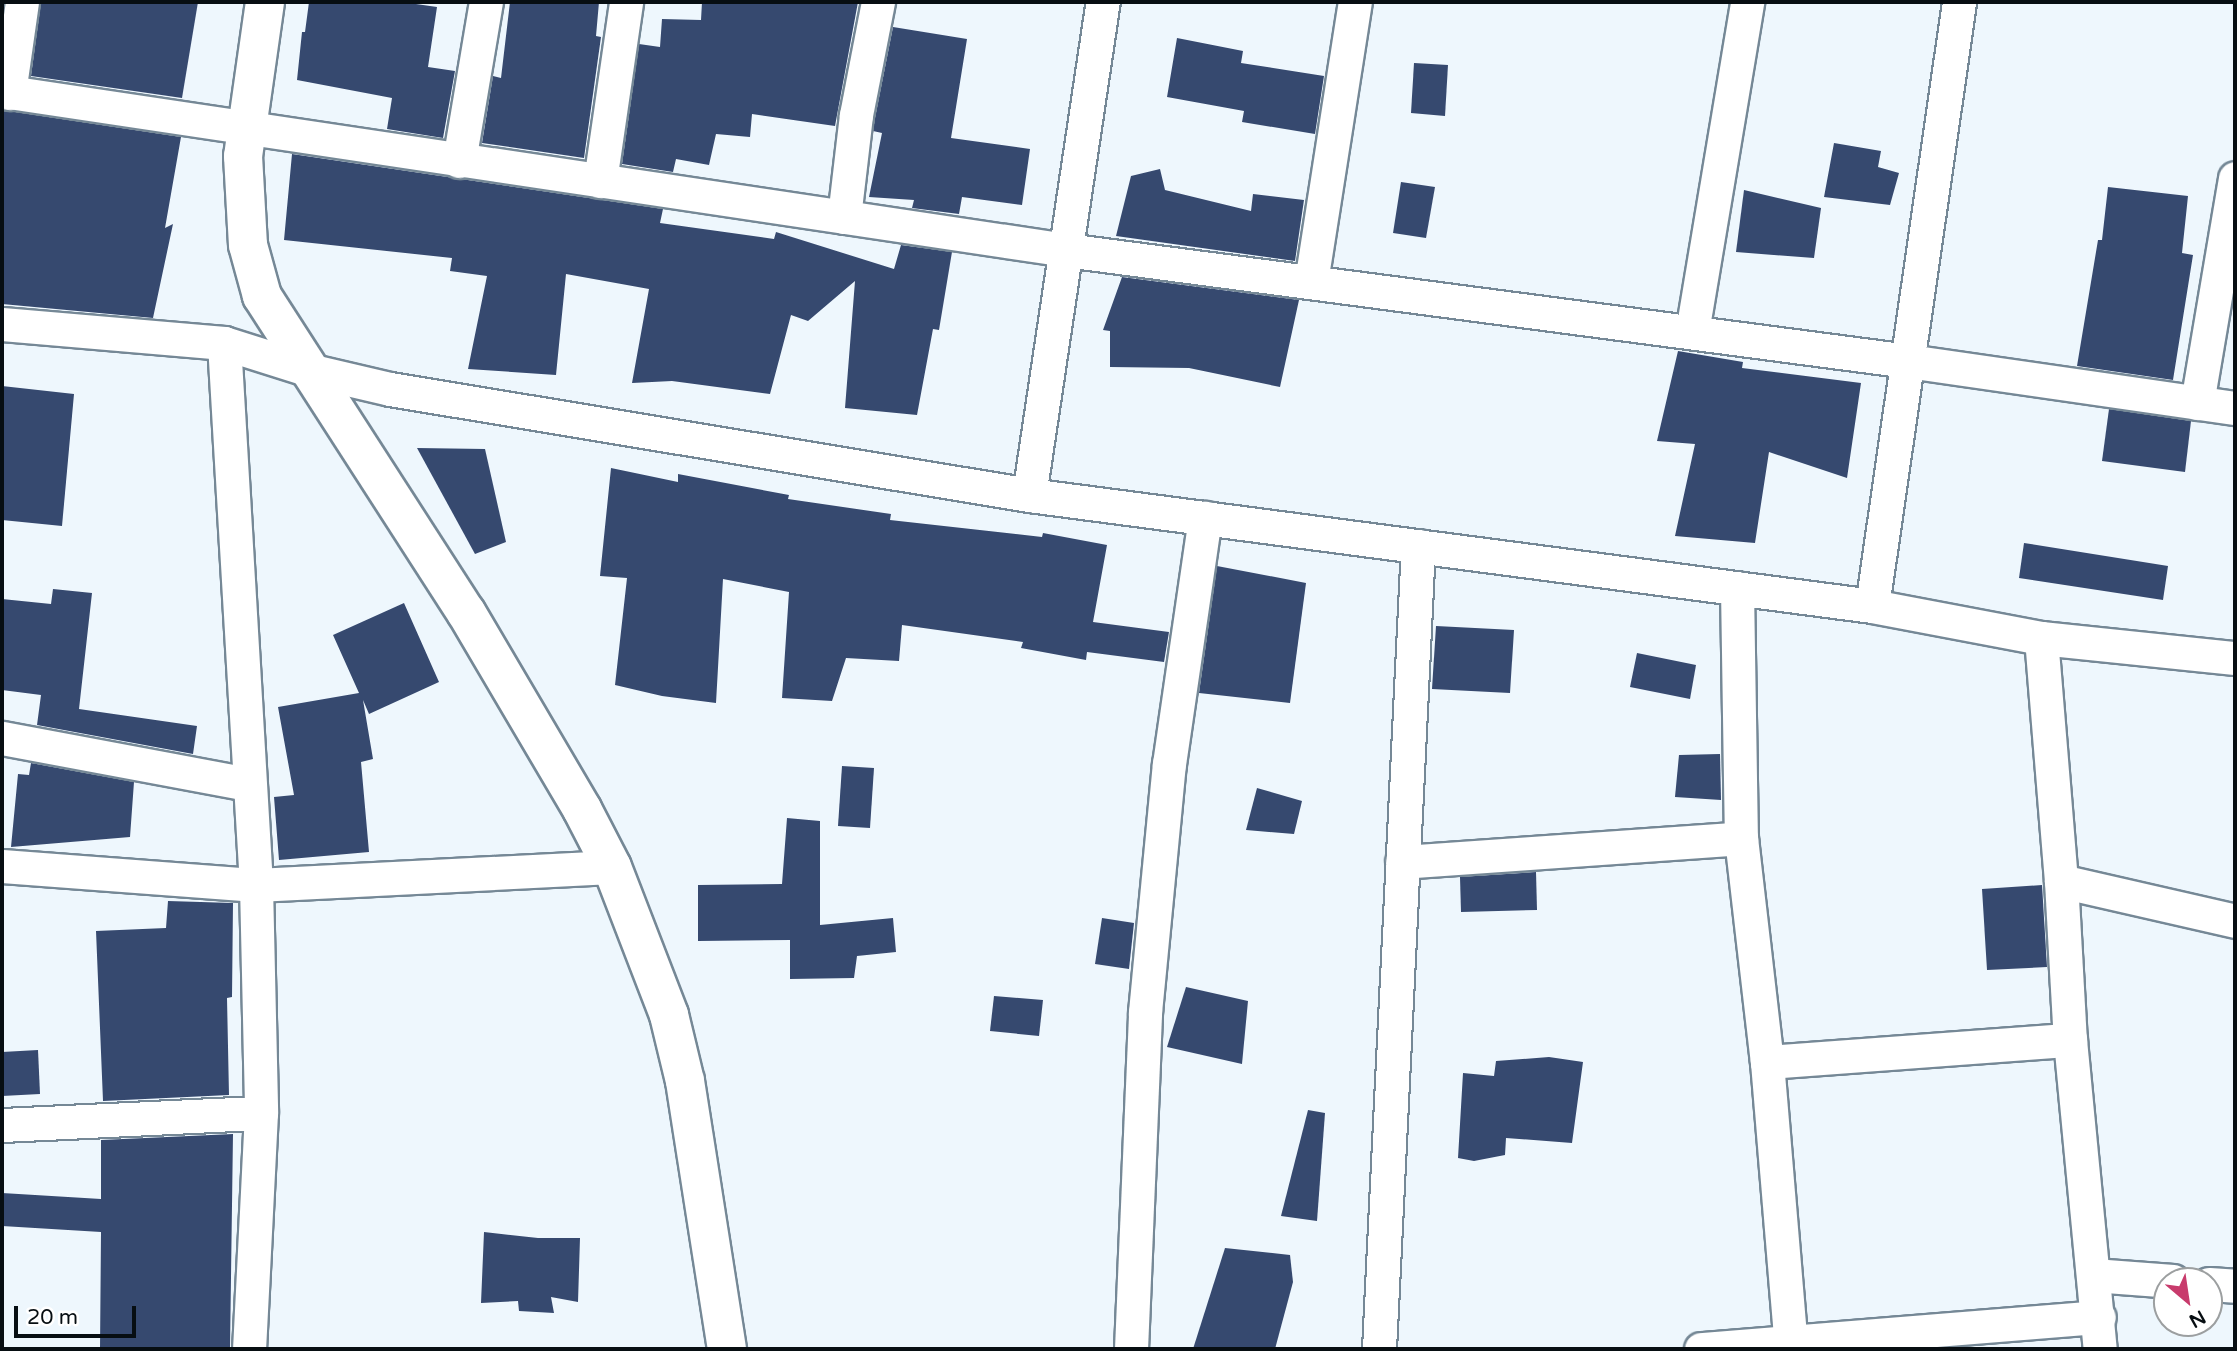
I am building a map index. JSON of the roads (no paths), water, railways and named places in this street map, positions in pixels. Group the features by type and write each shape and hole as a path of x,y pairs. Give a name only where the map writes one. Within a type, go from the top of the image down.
{"street":[{"path":"22,2 5,92 1066,250 1908,361 2235,408"},
{"path":"265,2 243,156 248,245 262,296 313,371 466,612 582,809 612,867 669,1016 685,1080 727,1349"},
{"path":"459,161 486,2"},
{"path":"600,181 626,2"},
{"path":"844,217 856,114 878,2"},
{"path":"1029,495 1103,2"},
{"path":"1311,282 1355,2"},
{"path":"1692,332 1746,2"},
{"path":"1872,606 1959,2"},
{"path":"2197,403 2235,178"},
{"path":"2,324 224,343 313,371 480,405 1029,495 1872,606 2041,638 2235,658"},
{"path":"224,343 256,885 261,1113 249,1349"},
{"path":"1131,1349 1145,1012 1169,764 1205,518"},
{"path":"1379,1349 1418,546"},
{"path":"1737,588 1741,838 1767,1062 1791,1345"},
{"path":"2041,638 2061,881 2070,1040 2100,1349"},
{"path":"2,738 248,784"},
{"path":"1402,862 1741,838"},
{"path":"2,866 256,885 612,867"},
{"path":"2061,881 2235,921"},
{"path":"1767,1062 2070,1040"},
{"path":"2,1125 261,1113"},
{"path":"2094,1275 2153,1279"},
{"path":"1700,1349 1791,1345 2099,1317"}]}
